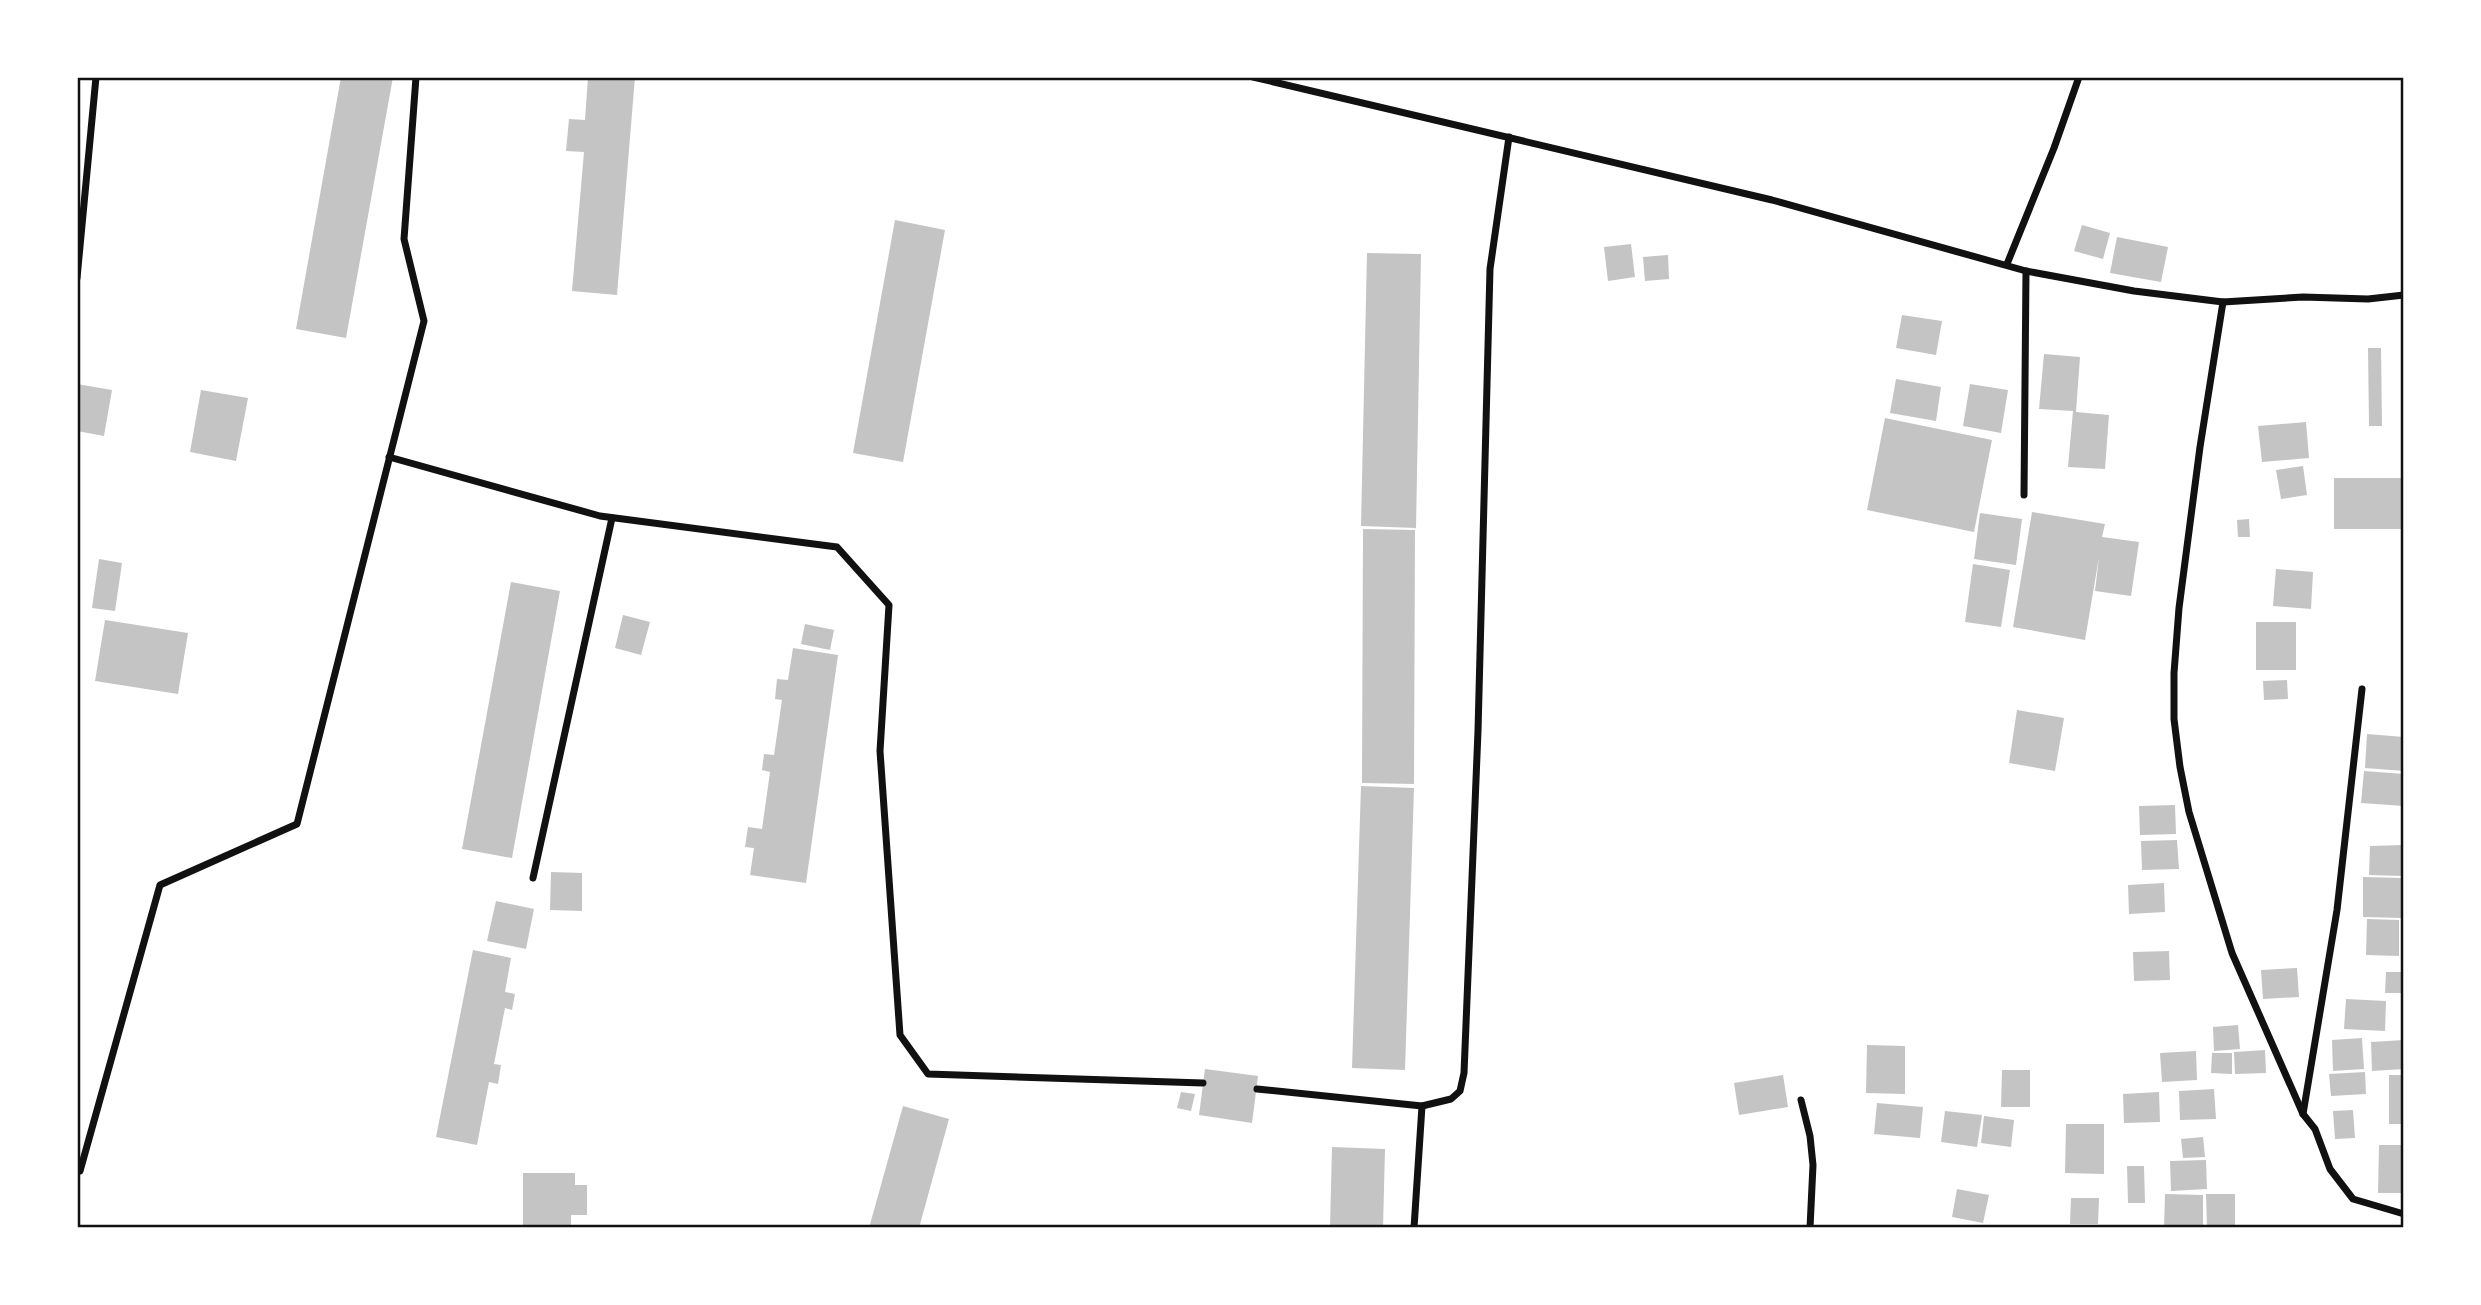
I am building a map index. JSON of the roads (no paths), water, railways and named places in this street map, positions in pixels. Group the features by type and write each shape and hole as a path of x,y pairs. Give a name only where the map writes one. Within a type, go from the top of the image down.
{"street":[{"path":"77,278 96,77"},
{"path":"80,1171 160,886 298,824 424,321 404,239 416,77"},
{"path":"1253,77 1772,200 2026,271 2134,291 2223,302 2303,298 2368,299 2404,295"},
{"path":"2007,264 2054,148 2079,77"},
{"path":"1257,1089 1422,1107 1451,1099 1460,1091 1464,1073 1478,731 1490,269 1509,137"},
{"path":"2024,495 2026,271"},
{"path":"2223,302 2200,447 2179,608 2174,719 2180,767 2189,812 2232,953 2303,1114 2315,1129 2330,1169 2353,1199 2404,1214"},
{"path":"389,457 612,518 837,547 889,605 880,751 900,1035 929,1074 1203,1083"},
{"path":"533,878 612,518"},
{"path":"2303,1114 2337,910 2362,689"},
{"path":"1801,1100 1810,1136 1810,1228"},
{"path":"1414,1228 1422,1107"}]}
